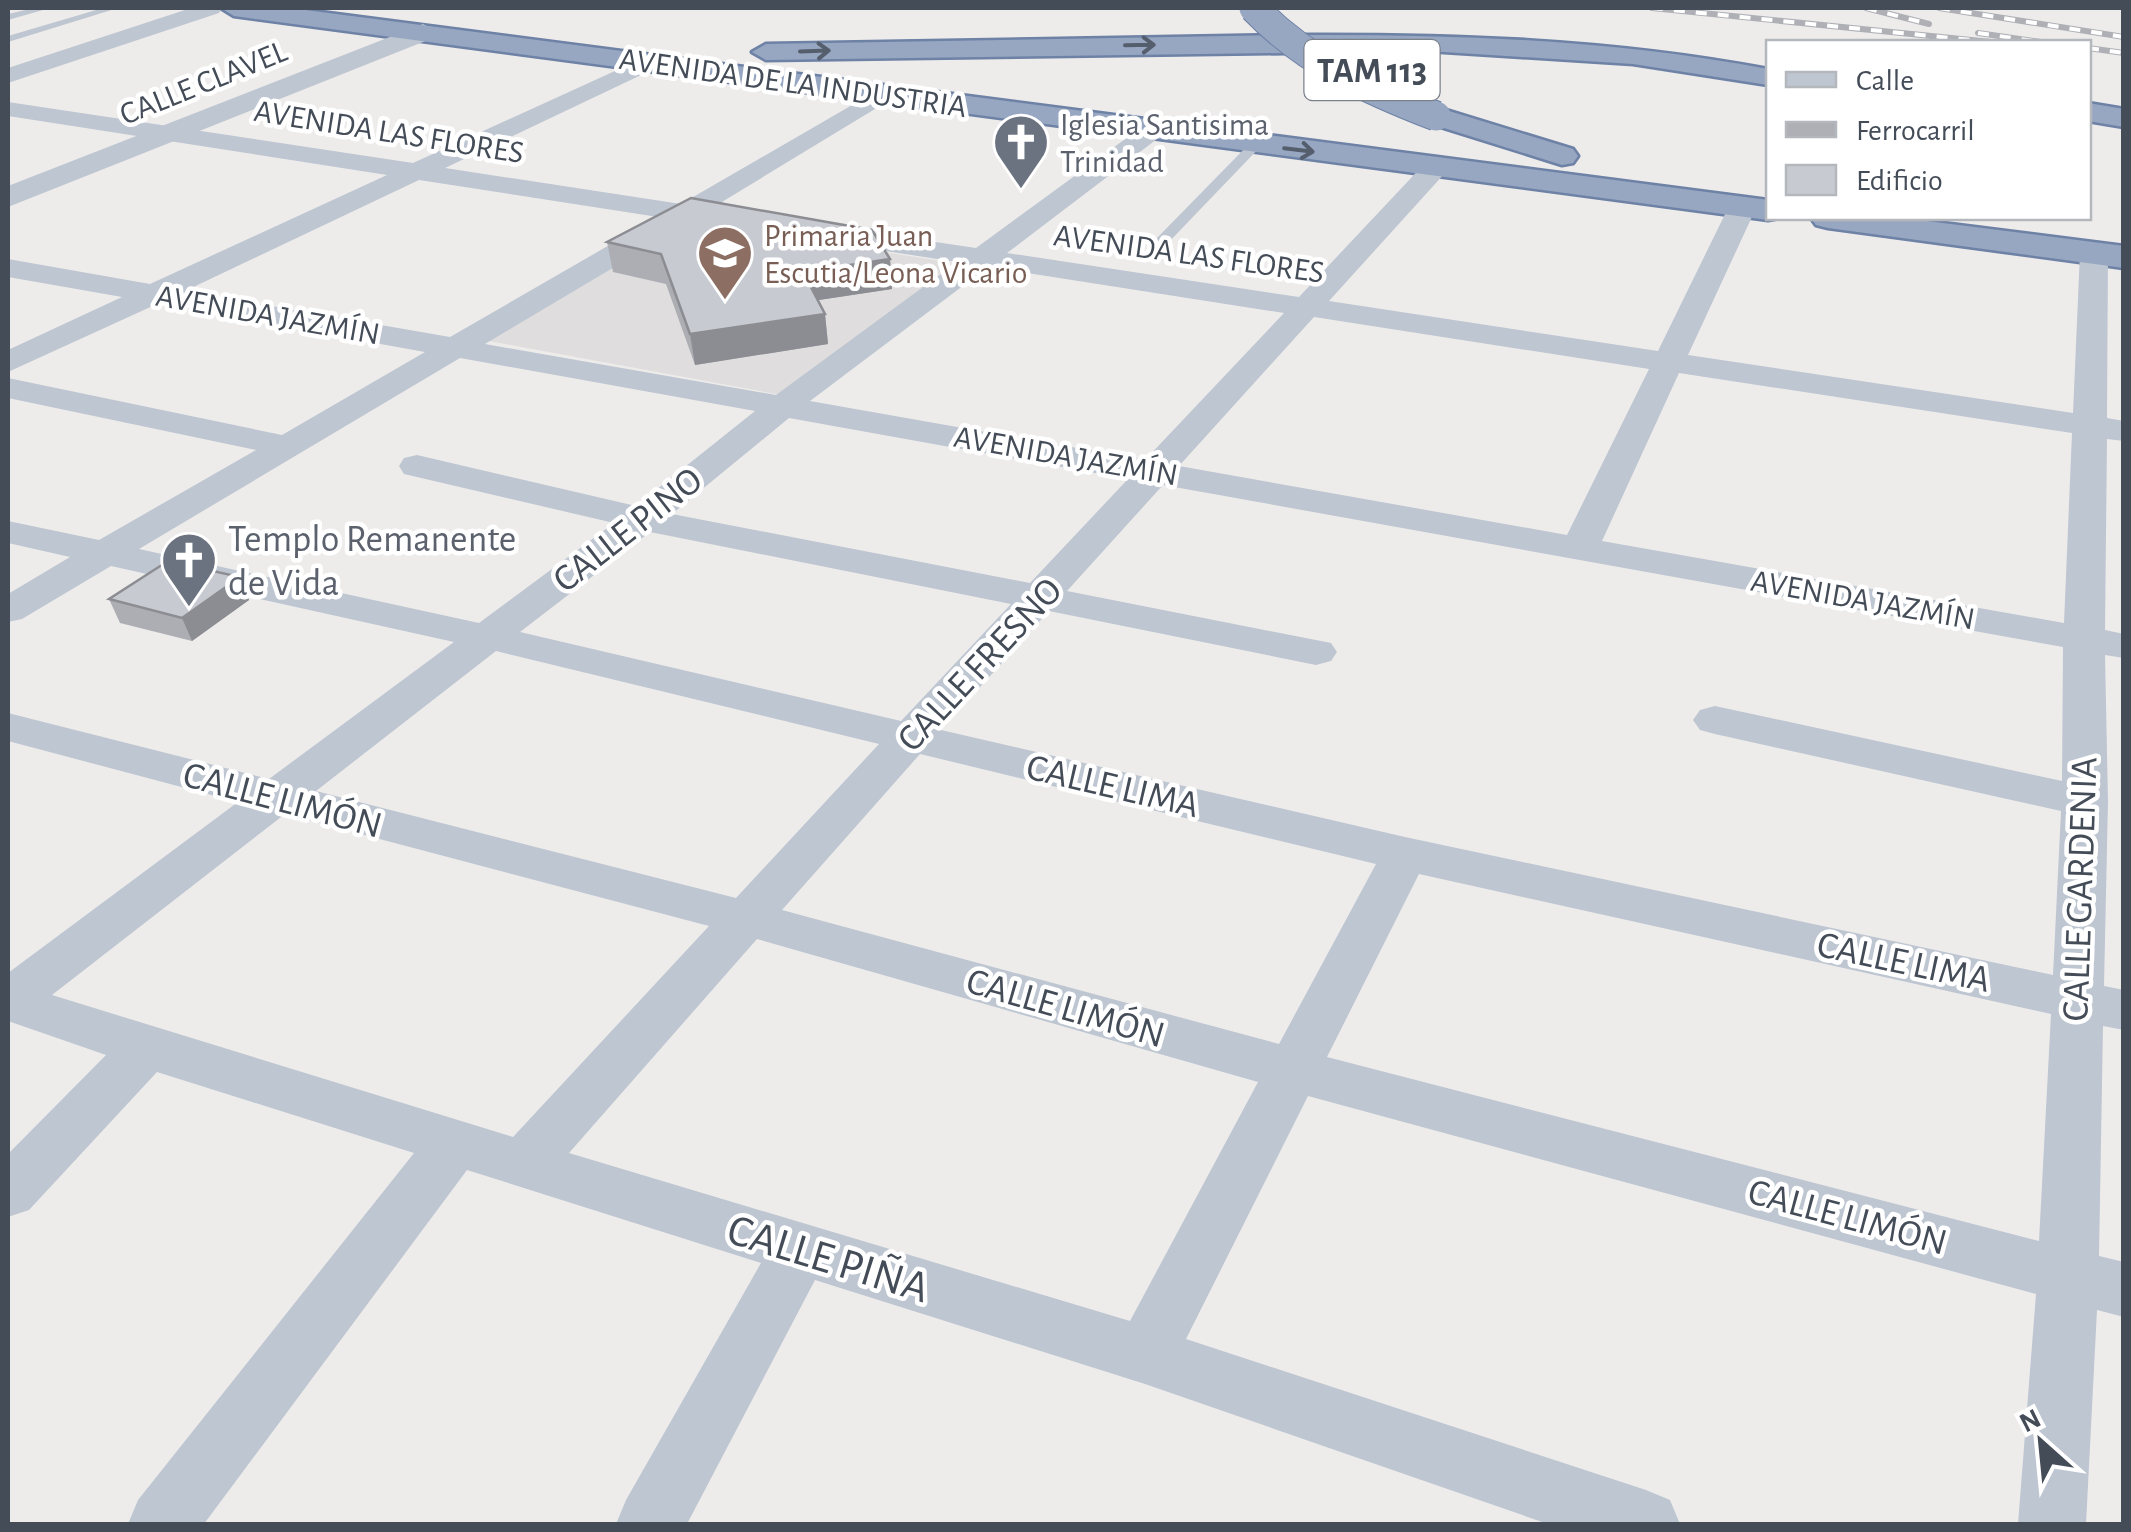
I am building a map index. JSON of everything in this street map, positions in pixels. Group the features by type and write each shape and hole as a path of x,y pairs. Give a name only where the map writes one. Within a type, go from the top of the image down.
{"highway":[{"name":"AVENIDA DE LA INDUSTRIA","path":"234,8 1436,167 1762,199"},
{"path":"366,8 629,34"},
{"name":"TAM 113","path":"1282,8 1314,34 1394,81 1469,111 1600,151"},
{"path":"1218,44 1241,40 1250,34 1241,20 1241,9"},
{"path":"1241,9 1320,63 1390,99 1436,116 1594,164 1762,199"},
{"path":"1362,16 1766,62"},
{"path":"749,32 895,22"},
{"path":"508,44 732,53 1364,42 1518,47 1643,57 1766,77"},
{"path":"2091,112 2124,118"},
{"path":"1673,166 1762,199"},
{"path":"1848,220 2114,247"},
{"path":"1923,220 2114,247"},
{"path":"2017,220 2114,247"}],"street":[{"path":"8,76 211,8"},
{"name":"CALLE CLAVEL","path":"8,197 424,32"},
{"path":"8,362 650,62"},
{"path":"8,610 886,95"},
{"name":"AVENIDA LAS FLORES","path":"8,109 760,224"},
{"name":"CALLE PINO","path":"8,1001 644,519 785,404 1152,131"},
{"name":"CALLE FRESNO","path":"524,1164 1436,167"},
{"path":"1580,547 1669,360 1762,199"},
{"name":"AVENIDA LAS FLORES","path":"798,230 2106,428"},
{"name":"CALLE GARDENIA","path":"2052,1524 2068,1274 2085,800 2104,642 2106,428 2114,247"},
{"name":"AVENIDA JAZMÍN","path":"8,268 2104,642"},
{"path":"8,388 286,446"},
{"path":"417,466 644,519 1316,652"},
{"name":"CALLE LIMA","path":"8,532 487,638 1405,854 2124,1010"},
{"path":"1715,720 2085,800"},
{"name":"CALLE LIMÓN","path":"8,727 748,918 1293,1070 2124,1290"},
{"path":"1145,1355 1405,854"},
{"name":"CALLE PIÑA","path":"8,1001 147,1048 1145,1355 1646,1524"},
{"path":"8,1192 147,1048"},
{"path":"162,1524 456,1142"},
{"path":"650,1524 801,1248"}],"lane":[{"path":"8,17 45,8"},
{"path":"8,39 112,8"},
{"path":"1161,242 1257,144"}],"shaded area":[{"name":"Primaria Juan Escutia/Leona Vicario","path":"681,220 954,263 781,395 483,340"}],"building":[{"path":"691,198 872,230 890,259 803,272 825,314 690,334 661,254 607,242"},
{"path":"168,561 240,577 182,618 109,599"}],"railway":[{"path":"1652,8 1971,40"},
{"path":"1866,8 1929,24"},
{"path":"1939,8 2124,37"},
{"path":"1978,33 2027,40"},
{"path":"2091,48 2124,53"}],"place":[{"name":"Iglesia Santisima Trinidad","path":"1021,191"},
{"name":"Primaria Juan Escutia/Leona Vicario","path":"725,302"},
{"name":"Templo Remanente de Vida","path":"189,609"}]}
